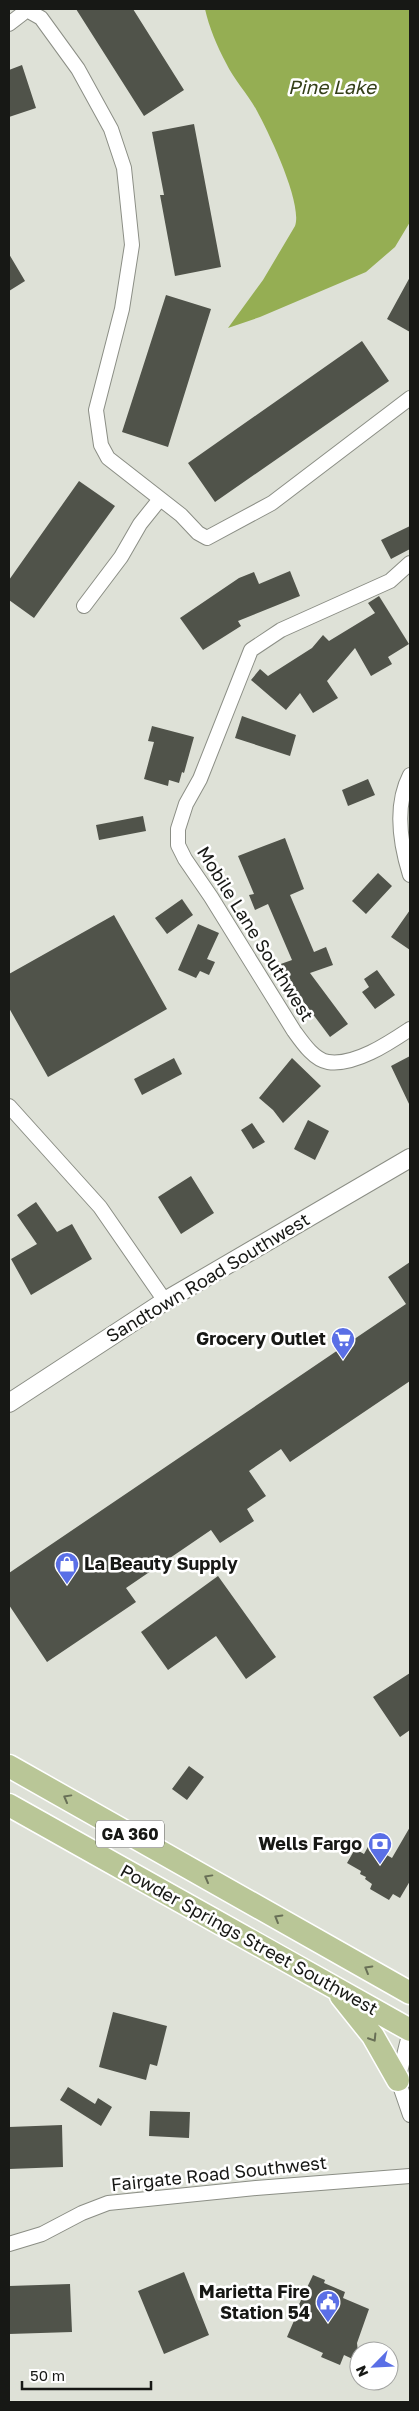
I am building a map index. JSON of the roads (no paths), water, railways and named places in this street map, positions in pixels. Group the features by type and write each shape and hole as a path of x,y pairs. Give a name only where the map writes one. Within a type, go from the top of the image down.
{"main road":[{"name":"Powder Springs Street Southwest","path":"9,1766 410,1993"},
{"name":"Powder Springs Street Southwest","path":"9,1805 410,2030"},
{"path":"332,1986 373,2036 398,2080"}],"street":[{"path":"9,24 22,14 25,9 41,18 78,69 111,129 124,168 132,245 122,309 96,410 101,445 108,458 181,515 198,533 207,538 272,502 410,398"},
{"path":"84,606 121,557 140,524 160,499"},
{"name":"Mobile Lane Southwest","path":"410,563 390,581 281,630 252,650 200,779 186,804 178,829 178,845 185,859 211,896 294,1031 310,1052 327,1062 347,1061 396,1039 410,1029"},
{"path":"410,775 402,799 400,821 410,875"},
{"path":"9,1106 100,1207 165,1301"},
{"name":"Sandtown Road Southwest","path":"9,1403 165,1301 410,1158"},
{"path":"410,2030 398,2080 410,2115"},
{"name":"Fairgate Road Southwest","path":"9,2244 42,2234 82,2213 108,2203 256,2188 410,2176"}],"water":[{"name":"Pine Lake","path":"205,9 410,9 410,222 395,247 366,272 260,317 228,328 263,280 295,226 296,216 284,168 257,111 233,75 216,43"}],"place":[{"name":"Grocery Outlet","path":"343,1360"},
{"name":"La Beauty Supply","path":"67,1585"},
{"name":"Wells Fargo","path":"380,1865"},
{"name":"Marietta Fire Station 54","path":"328,2323"}]}
